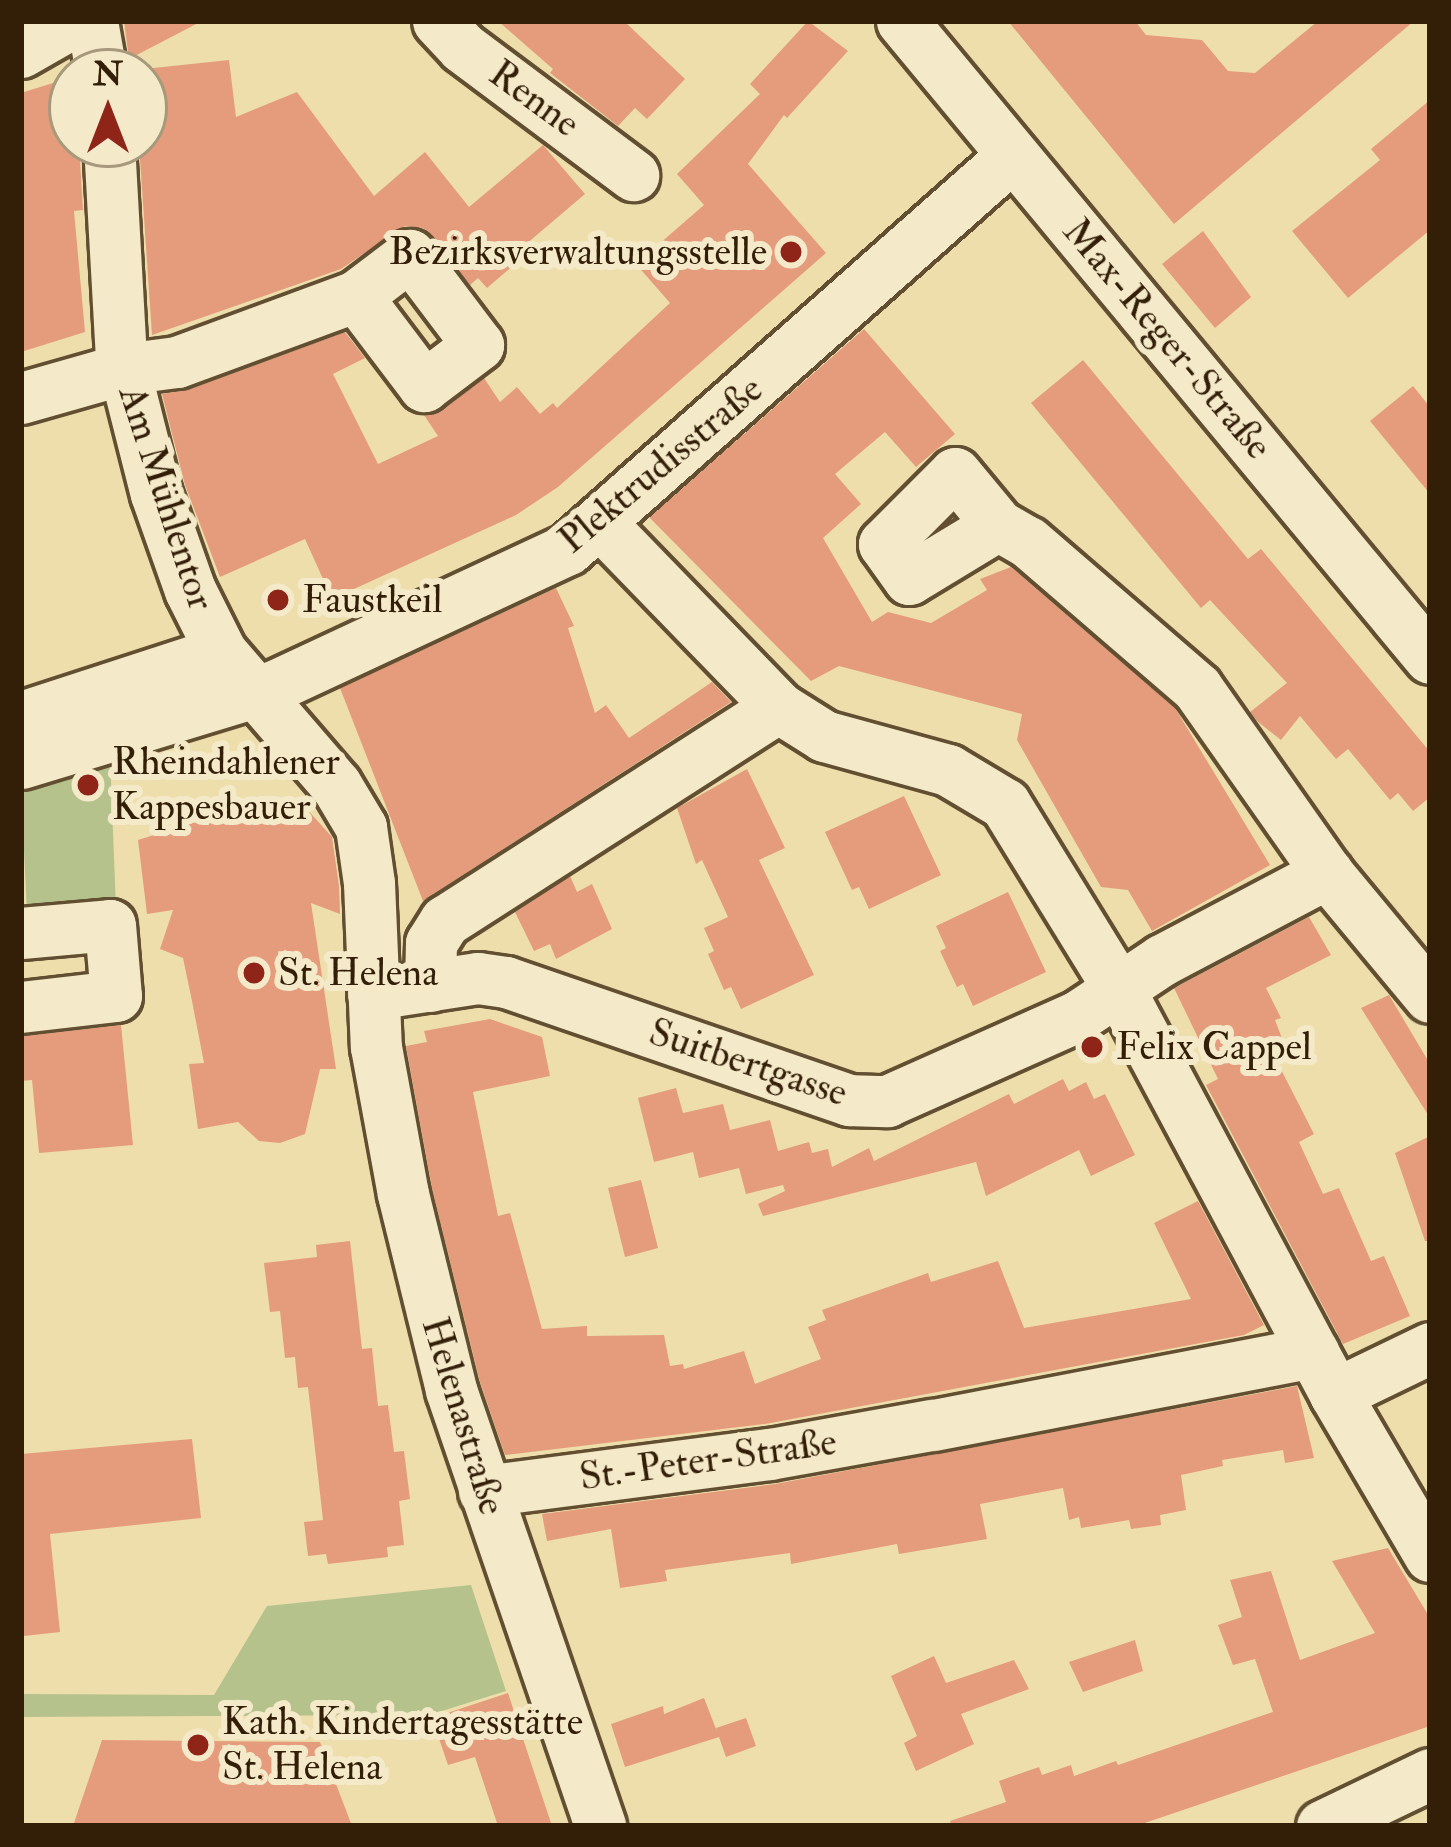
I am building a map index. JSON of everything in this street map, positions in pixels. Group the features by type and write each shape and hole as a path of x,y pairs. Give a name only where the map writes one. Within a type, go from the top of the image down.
{"street":[{"path":"21,52 75,21"},
{"name":"Renne","path":"438,21 462,47 633,175"},
{"name":"Max-Reger-Straße","path":"902,21 1430,658"},
{"name":"Plektrudisstraße","path":"21,763 256,693 568,549 1013,155"},
{"name":"Am Mühlentor","path":"110,168 123,369 156,494 190,590 221,652 337,785 361,827 369,883 374,994"},
{"path":"21,398 123,369 177,362 356,296"},
{"path":"600,523 778,707 824,736 948,770 1005,804 1120,991 1324,1373 1430,1556"},
{"path":"998,525 1045,556 1196,688 1327,873 1430,997"},
{"path":"21,717 221,652"},
{"path":"430,986 431,943 445,921 778,707"},
{"name":"Suitbertgasse","path":"374,994 478,978 506,982 849,1100 887,1101 943,1080 1120,991 1162,960 1327,873"},
{"path":"21,933 110,925 116,997 21,1007"},
{"name":"Helenastraße","path":"374,994 376,1047 403,1194 451,1390 599,1826"},
{"name":"St.-Peter-Straße","path":"484,1491 1324,1373 1430,1348"},
{"path":"1322,1826 1430,1774"}],"green space":[{"path":"110,756 116,908 27,914 21,787"},
{"path":"471,1585 506,1691 429,1715 21,1717 21,1694 214,1695 267,1606"}],"building":[{"path":"124,21 202,21 150,48 128,48"},
{"path":"498,21 624,21 685,79 647,119 635,108 618,126 550,73 553,69"},
{"path":"808,21 848,51 787,118 784,115 748,164 826,253 558,487 516,515 332,599 305,539 220,577 185,485 162,394 187,390 345,332 365,358 333,374 378,464 438,436 424,415 442,410 484,378 500,402 517,387 540,414 553,403 557,408 670,303 636,264 704,205 677,174 760,94 750,84"},
{"path":"1008,21 1135,21 1146,35 1202,40 1228,71 1255,73 1318,21 1414,21 1174,224"},
{"path":"229,60 236,117 297,92 374,196 425,152 469,207 543,145 585,194 518,251 523,257 487,288 478,278 470,285 423,228 405,226 341,269 152,335 141,168 168,168 168,66"},
{"path":"48,85 48,168 80,168 83,210 74,211 85,332 21,352 21,93"},
{"path":"1430,100 1430,230 1348,298 1292,231 1380,160 1371,149"},
{"path":"1203,231 1251,297 1215,328 1162,264"},
{"path":"864,329 955,434 916,467 885,432 835,474 861,504 823,538 872,622 888,612 931,623 987,590 980,579 1011,567 1175,708 1270,865 1152,931 1128,890 1101,887 1017,740 1022,714 839,666 811,681 649,517"},
{"path":"1083,360 1248,559 1261,549 1430,752 1430,797 1413,811 1398,793 1390,800 1348,749 1336,759 1300,716 1281,740 1250,712 1287,683 1210,600 1201,608 1031,403"},
{"path":"1413,386 1430,407 1430,494 1370,421"},
{"path":"556,588 574,626 568,628 595,713 606,705 629,738 712,682 731,702 423,901 340,688"},
{"path":"747,769 785,848 759,860 814,975 741,1009 731,987 724,990 708,954 714,951 704,928 728,917 702,860 696,864 677,808"},
{"path":"904,796 941,875 869,909 859,887 852,890 825,832"},
{"name":"St. Helena","path":"305,807 332,837 339,886 340,914 311,903 336,1069 320,1069 305,1134 280,1143 259,1141 238,1122 198,1129 189,1064 204,1063 192,1001 183,958 160,949 173,910 147,914 138,840 192,823"},
{"path":"570,876 577,892 592,884 612,929 556,959 550,944 534,951 515,912"},
{"path":"1008,892 1046,972 973,1006 963,984 957,987 940,951 946,948 936,926"},
{"path":"1309,917 1331,955 1266,988 1281,1018 1275,1020 1285,1046 1272,1052 1314,1134 1299,1142 1323,1194 1339,1188 1371,1261 1384,1256 1410,1316 1343,1344 1206,1085 1218,1079 1174,988"},
{"path":"1389,995 1430,1064 1430,1118 1361,1008"},
{"path":"490,1019 542,1037 550,1076 473,1092 498,1216 510,1213 542,1329 587,1326 587,1336 664,1335 670,1366 683,1364 684,1369 744,1351 755,1384 821,1359 808,1327 826,1320 822,1310 928,1273 931,1282 998,1261 1024,1328 1191,1299 1154,1223 1198,1201 1264,1325 1244,1335 765,1424 505,1455 480,1382 432,1188 406,1046 427,1042 424,1031"},
{"path":"121,1025 133,1145 39,1153 32,1080 21,1081 21,1036"},
{"path":"1063,1079 1069,1091 1086,1082 1094,1099 1105,1094 1135,1155 1091,1176 1079,1150 986,1196 976,1162 763,1216 758,1204 785,1191 783,1185 746,1194 739,1168 699,1178 693,1152 654,1162 638,1098 676,1088 683,1113 723,1104 730,1130 770,1120 778,1151 809,1142 812,1153 828,1149 832,1167 869,1148 874,1161 1009,1094 1014,1104"},
{"path":"1430,1136 1430,1241 1425,1241 1395,1153"},
{"path":"641,1180 658,1248 625,1257 608,1188"},
{"path":"350,1241 362,1349 372,1348 378,1406 388,1405 394,1452 404,1451 410,1499 399,1501 404,1545 387,1547 388,1557 328,1564 326,1554 308,1556 304,1522 323,1520 308,1387 298,1388 295,1357 285,1358 280,1311 270,1312 264,1263 317,1257 316,1245"},
{"path":"1297,1386 1314,1458 1285,1463 1283,1450 1222,1460 1223,1466 1181,1475 1186,1510 1160,1515 1161,1525 1131,1529 1129,1520 1081,1528 1079,1517 1069,1520 1063,1488 980,1504 987,1539 899,1554 897,1544 791,1564 790,1553 665,1570 667,1581 620,1588 611,1529 547,1541 542,1514 775,1484"},
{"path":"192,1439 201,1518 50,1534 60,1632 24,1636 21,1454"},
{"path":"1388,1548 1430,1618 1430,1726 1136,1826 951,1826 950,1821 1006,1802 999,1781 1039,1767 1042,1775 1071,1765 1074,1776 1116,1761 1118,1765 1273,1712 1255,1659 1233,1665 1218,1625 1242,1617 1230,1580 1271,1571 1300,1660 1375,1633 1332,1561"},
{"path":"1135,1640 1143,1671 1083,1692 1069,1662"},
{"path":"934,1656 946,1683 1014,1660 1029,1689 961,1714 974,1744 916,1771 904,1743 917,1736 891,1676"},
{"path":"508,1693 552,1826 498,1826 475,1757 448,1765 432,1718"},
{"path":"704,1698 718,1734 716,1728 746,1718 756,1746 726,1757 719,1737 625,1767 611,1724 663,1706 664,1714"},
{"name":"Kath. Kindertagesstätte St. Helena","path":"102,1740 320,1742 352,1826 73,1826"}],"place":[{"name":"Bezirksverwaltungsstelle","path":"791,252"},
{"name":"Faustkeil","path":"278,600"},
{"name":"Rheindahlener Kappesbauer","path":"88,785"},
{"name":"St. Helena","path":"254,973"},
{"name":"Felix Cappel","path":"1092,1047"},
{"name":"Kath. Kindertagesstätte St. Helena","path":"198,1745"}]}
